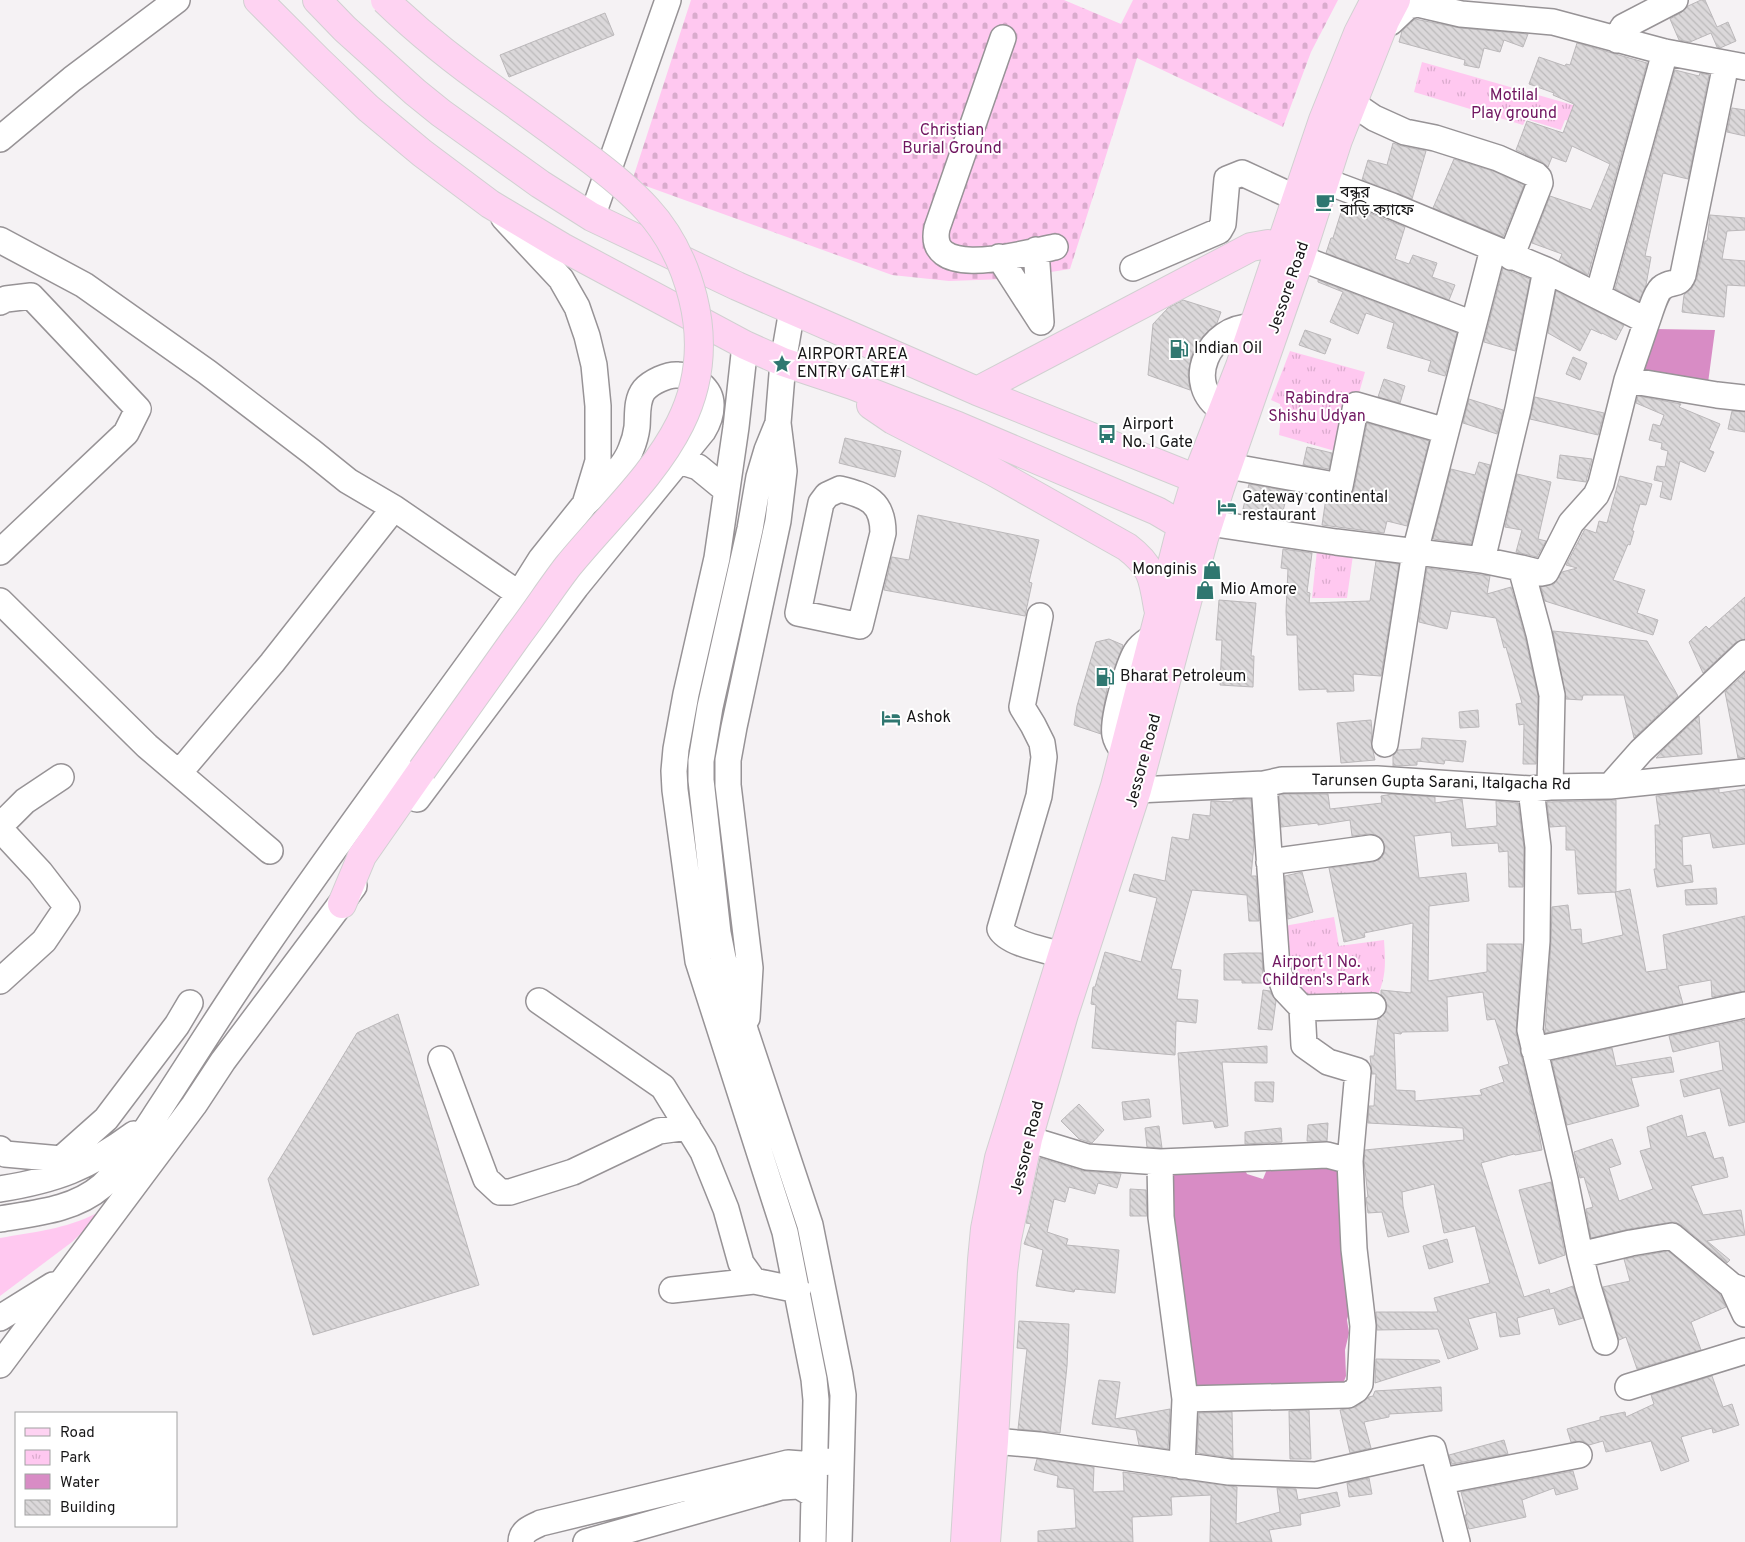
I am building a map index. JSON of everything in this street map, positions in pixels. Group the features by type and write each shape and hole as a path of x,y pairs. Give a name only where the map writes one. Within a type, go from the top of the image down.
{"main road":[{"path":"258,0 368,108 422,153 490,204 584,260 745,345 783,362 958,426 1198,529 1215,478 976,391 792,310 592,216 540,184 435,108 345,29 317,0"},
{"path":"342,904 362,856 422,770 568,566 645,478 679,429 697,376 696,311 688,281 678,256 649,211 621,182 434,44 385,0"},
{"name":"Jessore Road","path":"1215,478 1223,410 1253,327 1324,181 1352,103 1381,9"},
{"name":"Jessore Road","path":"1215,478 1290,252 1296,198 1323,120 1358,33 1381,9"},
{"path":"976,391 1251,247 1268,244 1290,252"},
{"path":"852,386 872,406 893,420 994,472 1127,547 1141,558 1151,574 1156,626"},
{"name":"Jessore Road","path":"965,1542 982,1260 985,1229 999,1158 1110,804 1156,626 1198,529"},
{"name":"Jessore Road","path":"986,1542 1006,1247 1028,1139 1064,1014 1137,790 1198,529"}],"street":[{"path":"0,140 72,79 177,0"},
{"path":"592,216 668,0"},
{"path":"1617,40 1623,27 1674,0"},
{"path":"1198,529 1482,560 1541,573 1546,572 1571,523 1596,495 1601,484 1627,380 1659,291 1663,287 1677,283 1683,275 1736,66 1665,52 1553,22 1460,14 1418,4 1408,6 1391,22 1381,9"},
{"path":"1003,38 935,237 937,245 945,254 967,261 1046,248 1041,322"},
{"path":"1598,295 1665,52"},
{"path":"1352,103 1374,118 1405,132 1435,138 1498,158 1540,178 1540,183 1502,253 1473,324 1415,552 1385,744"},
{"path":"1133,268 1219,231 1223,224 1228,178 1236,174 1242,173 1296,198"},
{"path":"1324,181 1392,206 1546,270 1647,321"},
{"path":"490,204 561,280 577,307 587,336 595,373 598,406 598,461 585,504"},
{"path":"0,240 84,285 207,372 348,481 394,508 519,594"},
{"path":"1290,252 1473,324"},
{"path":"999,257 1041,322 1052,352"},
{"path":"1482,560 1518,409 1546,270"},
{"path":"0,302 6,299 31,296 138,409 126,433 0,552"},
{"path":"746,1033 750,968 728,786 728,760 778,521 784,480 778,423 783,362 792,310"},
{"path":"745,345 736,427 717,558 686,694 676,749 675,790 698,961 780,1214 798,1290 816,1393 814,1542"},
{"path":"0,1218 48,1211 86,1197 102,1186 115,1172 151,1121 259,957 519,594 540,558 585,504 623,463 630,452 637,427 640,400 644,390 656,382 677,374 690,377 703,386 709,394 712,404 710,419 703,431 576,588 378,852 342,904 223,1061 194,1105 0,1364"},
{"path":"1627,380 1745,398"},
{"path":"1215,478 1340,486 1356,405 1446,431"},
{"path":"778,423 759,477 750,529 710,707 701,761 701,780 718,933 723,958 810,1225 841,1382 839,1542"},
{"path":"679,461 698,467 726,490"},
{"path":"760,603 778,602 791,611 860,626 883,533 881,512 870,499 840,489 827,495 821,503 791,611"},
{"path":"179,773 272,663 394,508"},
{"path":"1521,568 1539,634 1552,695 1540,788 1537,941 1530,1030 1580,1255 1605,1342"},
{"path":"0,600 147,746 270,851"},
{"path":"1040,616 1022,708 1042,743 1044,758 1040,796 1000,929 1004,935 1016,941 1063,955"},
{"path":"1610,786 1641,751 1745,653"},
{"name":"Tarunsen Gupta Sarani, Italgacha Rd","path":"1137,790 1264,784 1282,780 1377,779 1540,788 1610,786 1745,772"},
{"path":"0,981 44,940 67,907 40,872 0,828 25,801 61,777"},
{"path":"1185,1399 1348,1395 1356,1390 1360,1384 1363,1326 1354,1249 1350,1161 1358,1071 1328,1062 1304,1045 1302,1008 1284,990 1277,968 1264,784"},
{"path":"1269,862 1371,848"},
{"path":"538,1001 663,1087 703,1152 726,1209 741,1263 754,1281"},
{"path":"0,1149 4,1154 61,1158 106,1119 177,1024 190,1003"},
{"path":"1534,1050 1745,1005"},
{"path":"1302,1008 1373,1006"},
{"path":"441,1059 486,1179 500,1192 510,1192 573,1172 659,1131 688,1127"},
{"path":"0,1189 35,1183 66,1174 101,1157 151,1121"},
{"path":"1028,1139 1087,1156 1160,1162 1326,1155 1350,1161"},
{"path":"1160,1162 1161,1217 1185,1399 1182,1466"},
{"path":"1580,1255 1672,1236 1739,1289 1745,1314"},
{"path":"0,1318 65,1277"},
{"path":"672,1290 754,1281 798,1290"},
{"path":"0,1346 26,1330"},
{"path":"1628,1387 1745,1351"},
{"path":"994,1441 1229,1472 1316,1475 1434,1449 1457,1542"},
{"path":"1442,1481 1579,1455"},
{"path":"520,1542 525,1531 541,1523 788,1463 815,1464 840,1458"},
{"path":"586,1542 657,1532 781,1487 799,1486 814,1495"}],"green space":[{"name":"Christian Burial Ground","path":"691,0 1064,0 1121,24 1133,0 1338,0 1311,52 1283,127 1137,58 1070,269 1006,279 949,281 892,275 632,181"},
{"name":"Motilal Play ground","path":"1422,62 1580,107 1574,122 1565,120 1561,130 1526,119 1523,125 1414,92"},
{"name":"Rabindra Shishu Udyan","path":"1290,351 1365,372 1342,453 1279,435 1280,404 1271,400"},
{"path":"1317,550 1353,555 1347,598 1312,598"},
{"name":"Airport 1 No. Children's Park","path":"1334,917 1339,946 1384,940 1384,974 1373,1006 1302,1008 1273,928"},
{"path":"97,1213 99,1216 72,1242 0,1296 0,1238 74,1223"}],"water":[{"path":"1655,329 1715,330 1708,383 1637,379"},
{"path":"1270,1162 1333,1165 1347,1184 1353,1298 1347,1320 1349,1333 1345,1350 1346,1376 1343,1384 1189,1395 1169,1170 1242,1164 1247,1174 1263,1179"}],"building":[{"path":"1705,0 1717,27 1728,22 1736,41 1720,48 1717,47 1711,33 1690,42 1679,40 1670,19 1688,6"},
{"path":"605,13 614,35 509,77 500,55"},
{"path":"1415,19 1460,28 1528,34 1523,47 1504,40 1500,52 1484,48 1479,68 1464,65 1465,60 1399,42 1402,31"},
{"path":"1577,43 1647,63 1588,275 1559,261 1562,254 1532,243 1550,196 1591,210 1610,164 1572,146 1566,162 1552,157 1548,167 1542,162 1516,150 1527,121 1563,133 1574,104 1553,95 1554,93 1529,84 1539,57 1565,66 1566,64 1570,65"},
{"path":"1675,70 1699,76 1700,73 1709,75 1688,179 1663,173 1645,256 1651,257 1646,285 1639,301 1615,289"},
{"path":"1732,108 1745,110 1745,136 1727,132"},
{"path":"1393,143 1426,151 1412,199 1362,180 1368,160 1387,165"},
{"path":"1454,159 1493,171 1524,185 1503,237 1433,208"},
{"path":"1344,203 1405,227 1395,259 1409,264 1413,255 1437,263 1432,277 1455,285 1449,300 1326,253 1331,238 1333,238"},
{"path":"1710,215 1745,218 1745,230 1727,231 1722,259 1745,261 1745,286 1727,285 1724,317 1682,312 1684,295 1692,288 1697,278 1705,241 1707,241"},
{"path":"1503,268 1530,279 1515,351 1484,342"},
{"path":"1318,280 1457,333 1445,376 1428,371 1431,361 1387,348 1394,323 1366,313 1358,334 1330,322 1343,292 1318,282"},
{"path":"1556,291 1624,325 1616,340 1591,329 1580,351 1548,333"},
{"name":"Indian Oil","path":"1183,300 1221,312 1217,323 1203,336 1192,355 1188,373 1190,390 1148,375 1153,324 1168,308"},
{"path":"1305,330 1331,339 1325,354 1299,345"},
{"path":"1573,357 1587,363 1580,380 1566,374"},
{"path":"1384,379 1405,386 1400,403 1378,397"},
{"path":"1638,396 1681,404 1679,407 1720,424 1709,450 1714,452 1705,472 1680,461 1671,500 1660,497 1663,482 1654,480 1657,466 1665,467 1668,451 1661,449 1662,443 1649,440 1653,424 1660,426 1664,415 1636,403"},
{"path":"1535,397 1604,413 1598,435 1530,419"},
{"path":"1469,399 1503,410 1497,434 1463,423"},
{"path":"1732,411 1745,412 1745,432 1728,429"},
{"path":"1367,423 1429,441 1407,526 1387,521 1384,533 1322,525 1326,498 1344,500 1351,496"},
{"path":"845,438 901,451 895,477 839,463"},
{"path":"1307,447 1332,453 1329,469 1303,465"},
{"path":"1560,455 1592,459 1586,482 1557,478"},
{"path":"1479,462 1490,465 1471,544 1433,539 1451,469 1475,475"},
{"path":"1517,474 1551,482 1538,539 1546,541 1537,557 1516,552 1522,530 1505,527"},
{"path":"1620,476 1652,484 1646,505 1640,504 1630,545 1628,544 1613,580 1645,590 1637,613 1658,620 1653,635 1545,601 1541,587 1554,584 1562,572 1577,568 1566,565 1585,529 1596,533 1599,521 1607,523"},
{"path":"1249,484 1288,491 1281,519 1242,513"},
{"path":"918,515 1039,540 1029,582 1032,583 1025,616 884,590 892,557 909,560"},
{"path":"1283,549 1312,553 1307,592 1310,593 1309,603 1370,601 1376,561 1399,564 1381,676 1353,674 1354,691 1327,692 1327,689 1299,690 1297,635 1287,635 1288,569 1281,568"},
{"path":"1427,568 1490,576 1487,594 1511,587 1525,637 1538,696 1536,764 1523,764 1524,724 1519,725 1516,704 1522,703 1496,618 1451,611 1447,629 1419,622"},
{"path":"1745,597 1745,639 1735,643 1703,673 1689,642 1706,626 1709,629"},
{"path":"1219,600 1256,603 1251,656 1254,656 1253,687 1220,685 1222,640 1216,640"},
{"path":"1553,631 1647,641 1678,696 1634,738 1624,695 1583,695 1582,700 1566,699"},
{"name":"Bharat Petroleum","path":"1109,639 1123,645 1107,689 1101,734 1074,725 1077,706 1096,642"},
{"path":"1745,673 1745,757 1738,758 1725,692"},
{"path":"1478,710 1479,727 1460,728 1459,712"},
{"path":"1699,716 1702,754 1656,758 1663,750"},
{"path":"1371,720 1371,742 1375,760 1341,763 1337,723"},
{"path":"1422,738 1466,741 1463,762 1445,760 1444,764 1417,761 1417,765 1393,766 1393,756 1398,750 1421,749"},
{"path":"1719,789 1719,793 1745,789 1745,844 1713,848 1710,833 1682,837 1683,866 1691,865 1693,882 1657,887 1654,869 1656,869 1655,825 1660,825 1656,796"},
{"path":"1328,794 1330,809 1382,803 1381,796 1392,794 1435,797 1435,803 1462,799 1466,829 1497,826 1496,801 1518,803 1524,848 1523,887 1509,887 1508,851 1499,852 1498,843 1452,846 1451,832 1414,836 1419,878 1466,873 1469,901 1429,906 1428,981 1487,972 1487,944 1522,944 1516,1033 1542,1150 1514,1154 1481,1163 1524,1297 1549,1289 1550,1294 1573,1286 1583,1318 1559,1325 1554,1308 1517,1318 1520,1334 1500,1337 1496,1312 1468,1319 1478,1349 1448,1359 1438,1329 1377,1330 1376,1312 1438,1312 1434,1298 1490,1283 1475,1226 1444,1233 1434,1184 1402,1192 1409,1232 1388,1237 1382,1212 1368,1213 1364,1161 1365,1150 1464,1140 1463,1128 1368,1123 1369,1106 1374,1106 1376,1074 1372,1074 1370,1056 1374,1056 1378,1019 1385,1013 1387,1006 1381,990 1411,993 1413,923 1364,933 1365,937 1344,942 1329,868 1373,862 1380,859 1384,854 1385,846 1382,839 1376,835 1369,834 1352,836 1350,820 1318,825 1318,823 1281,827 1279,795","holes":["1483,992 1487,1020 1495,1019 1509,1064 1499,1067 1504,1082 1480,1090 1482,1095 1415,1101 1415,1091 1396,1090 1394,1033 1448,1031 1447,997"]},
{"path":"1251,799 1254,844 1251,876 1256,876 1259,921 1249,921 1247,895 1192,890 1171,969 1181,970 1177,999 1198,1000 1196,1023 1176,1021 1175,1055 1092,1048 1096,1005 1091,1004 1093,987 1095,987 1105,952 1141,962 1157,898 1129,891 1134,874 1165,881 1172,837 1189,840 1193,814 1210,816 1211,801 1233,802 1233,800"},
{"path":"1616,800 1616,892 1578,894 1575,850 1566,850 1566,826 1550,827 1547,802"},
{"path":"1302,872 1313,912 1288,919 1285,876"},
{"path":"1716,888 1717,904 1686,905 1685,890"},
{"path":"1630,889 1646,972 1667,969 1663,935 1745,916 1745,991 1712,997 1711,980 1678,986 1683,1004 1545,1033 1552,907 1568,905 1571,930 1581,929 1582,944 1623,935 1615,892"},
{"path":"1262,953 1263,983 1242,983 1242,980 1224,980 1224,954"},
{"path":"1263,990 1270,991 1276,1001 1272,1030 1258,1029"},
{"path":"398,1014 479,1285 313,1335 268,1179 357,1033"},
{"path":"1745,1020 1745,1122 1729,1126 1720,1088 1684,1097 1680,1080 1723,1070 1719,1041 1673,1052 1669,1036"},
{"path":"1267,1046 1267,1063 1222,1062 1228,1126 1215,1128 1213,1121 1183,1124 1178,1053"},
{"path":"1612,1048 1616,1066 1671,1057 1674,1072 1631,1078 1639,1106 1567,1125 1552,1061"},
{"path":"1255,1082 1274,1082 1273,1102 1255,1101"},
{"path":"1149,1099 1151,1117 1124,1120 1122,1102"},
{"path":"1079,1104 1104,1130 1092,1143 1079,1139 1061,1121"},
{"path":"1682,1115 1687,1137 1705,1132 1714,1159 1723,1157 1728,1177 1691,1186 1703,1215 1741,1210 1745,1235 1707,1241 1730,1260 1727,1263 1675,1222 1629,1229 1591,1238 1586,1209 1593,1207 1584,1177 1580,1178 1574,1152 1612,1139 1621,1164 1609,1168 1619,1201 1653,1189 1640,1151 1651,1148 1647,1127"},
{"path":"1328,1123 1327,1141 1307,1141 1308,1125"},
{"path":"1159,1126 1162,1148 1147,1147 1145,1128"},
{"path":"1281,1128 1282,1142 1245,1144 1245,1132"},
{"path":"1040,1158 1083,1171 1121,1174 1117,1188 1098,1183 1095,1194 1069,1187 1065,1202 1054,1199 1047,1232 1068,1239 1066,1245 1119,1250 1115,1293 1075,1289 1074,1292 1036,1286 1043,1250 1024,1244 1031,1224 1026,1223"},
{"path":"1551,1182 1565,1255 1539,1264 1519,1190"},
{"path":"1130,1189 1146,1190 1147,1216 1130,1216"},
{"path":"1447,1239 1453,1262 1429,1269 1423,1246"},
{"path":"1668,1251 1720,1295 1726,1307 1691,1322 1701,1350 1637,1369 1626,1337 1619,1340 1603,1287 1630,1281 1624,1259"},
{"path":"1019,1321 1069,1324 1060,1433 1018,1429 1027,1349 1017,1348"},
{"path":"1376,1359 1439,1360 1440,1362 1375,1383"},
{"path":"1712,1376 1723,1407 1732,1404 1739,1425 1713,1433 1712,1428 1681,1437 1689,1461 1661,1471 1651,1441 1606,1452 1603,1441 1589,1445 1583,1441 1571,1442 1567,1429 1600,1420 1600,1417 1625,1412 1626,1417 1654,1404 1651,1395"},
{"path":"1099,1380 1120,1382 1115,1419 1170,1409 1168,1449 1139,1445 1136,1430 1092,1424"},
{"path":"1441,1387 1442,1411 1389,1414 1389,1417 1364,1422 1371,1448 1350,1453 1340,1410 1356,1407 1373,1396 1375,1391"},
{"path":"1309,1410 1311,1459 1290,1459 1289,1411"},
{"path":"1232,1412 1233,1458 1197,1453 1199,1413"},
{"path":"1504,1440 1508,1454 1452,1464 1449,1455"},
{"path":"1037,1459 1094,1467 1093,1492 1124,1491 1123,1472 1237,1487 1236,1524 1280,1512 1277,1488 1296,1489 1298,1500 1337,1492 1340,1506 1300,1514 1301,1525 1269,1530 1272,1542 1210,1542 1211,1495 1171,1497 1172,1515 1132,1517 1133,1542 1038,1542 1038,1531 1076,1528 1074,1489 1057,1487 1058,1476 1034,1470"},
{"path":"1573,1471 1578,1489 1556,1495 1554,1488 1522,1500 1526,1517 1469,1529 1461,1492"},
{"path":"1369,1478 1372,1494 1349,1497 1347,1483"}],"place":[{"name":"বন্ধুর বাড়ি ক্যাফে","path":"1325,202"},
{"name":"Indian Oil","path":"1179,349"},
{"name":"AIRPORT AREA ENTRY GATE#1","path":"782,364"},
{"name":"Airport No. 1 Gate","path":"1107,434"},
{"name":"Gateway continental restaurant","path":"1227,507"},
{"name":"Monginis","path":"1212,570"},
{"name":"Mio Amore","path":"1205,590"},
{"name":"Bharat Petroleum","path":"1105,677"},
{"name":"Ashok","path":"891,718"}]}
